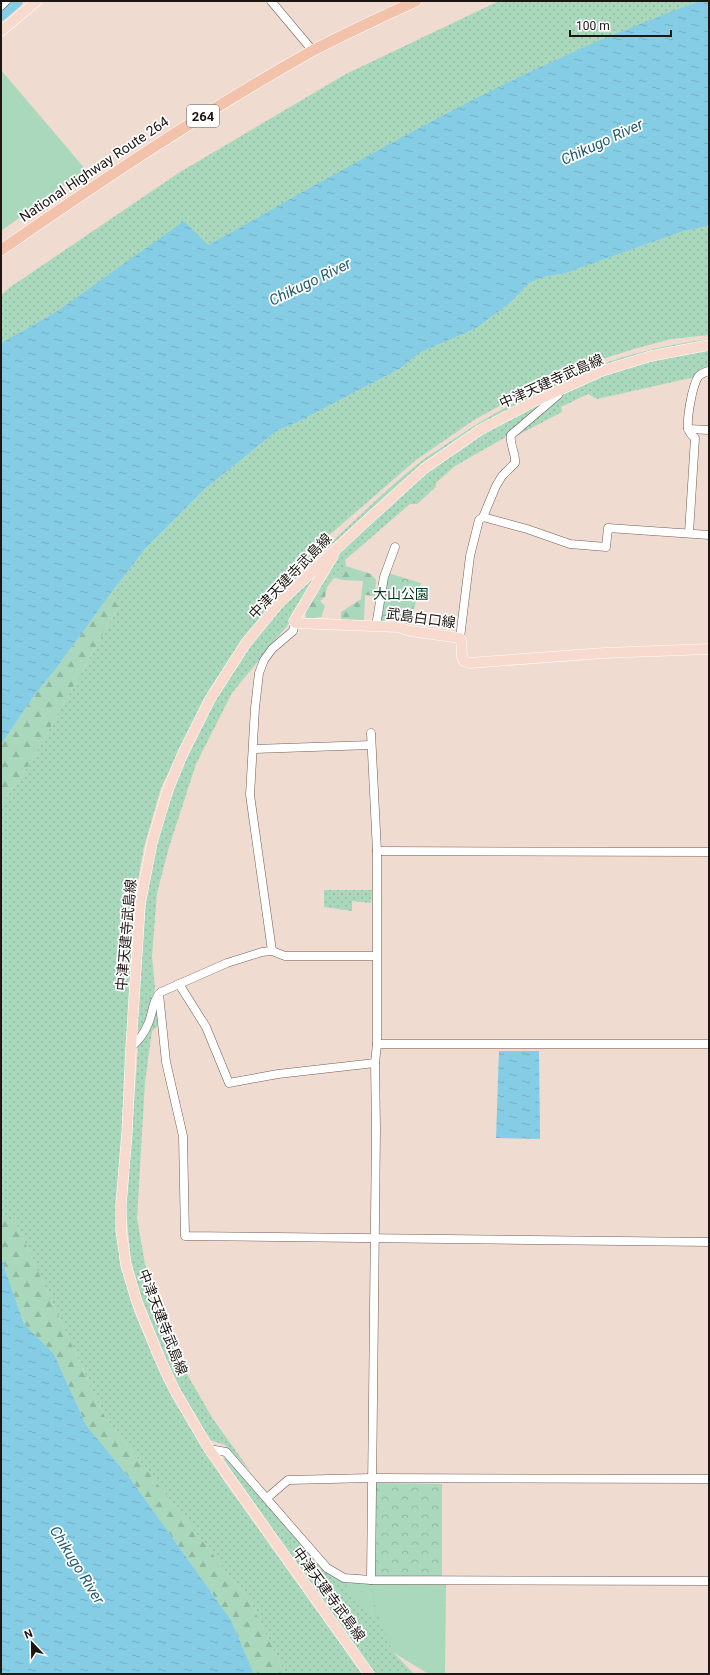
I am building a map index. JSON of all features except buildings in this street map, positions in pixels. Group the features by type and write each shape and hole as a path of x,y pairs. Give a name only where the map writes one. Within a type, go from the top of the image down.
{"highway":[{"name":"National Highway Route 264","path":"1,250 105,178 217,107 313,50 416,1"}],"main road":[{"path":"1,31 37,1"},
{"name":"中津天建寺武島線","path":"369,1674 209,1448 175,1391 159,1358 137,1302 126,1265 121,1230 121,1204 127,1133 140,904 152,842 167,792 183,753 210,699 246,643 280,603 339,545 425,468 480,430 533,402 602,371 651,356 709,345"},
{"path":"295,623 294,621 339,545"},
{"name":"武島白口線","path":"295,623 398,627 410,631 460,638 462,641 461,657 464,661 470,662 604,652 709,649"}],"street":[{"path":"1,6 6,1"},
{"path":"271,1 313,50"},
{"path":"689,533 695,438 690,434 688,429 688,418 696,382 701,374 709,371"},
{"path":"460,638 470,556 479,520 483,517 496,486 502,476 515,463 510,440 512,435 558,395 563,388"},
{"path":"688,429 709,430"},
{"path":"483,517 546,535 570,544 606,547 608,528 709,535"},
{"path":"376,626 384,577 395,546"},
{"path":"272,951 250,795 259,673 264,660 272,649 292,631 295,623"},
{"path":"371,733 377,851 377,1044 375,1064 376,1130 371,1580"},
{"path":"254,749 371,745"},
{"path":"377,851 709,852"},
{"path":"131,1047 135,1044 148,1024 159,994 227,963 262,952 272,951 285,956 376,956"},
{"path":"179,984 206,1027 229,1083 278,1074 375,1064"},
{"path":"159,994 166,1062 183,1136 184,1236 709,1242"},
{"path":"377,1044 709,1044"},
{"path":"209,1448 226,1452 268,1498 327,1568 344,1578 371,1580 709,1581"},
{"path":"268,1498 288,1480 372,1478 709,1479"}],"green space":[{"path":"499,1 699,1 560,58 510,82 396,141 208,245 59,310 1,343 1,295 9,288 180,172 346,74"},
{"path":"1,70 86,170 1,231"},
{"path":"707,225 709,231 709,335 671,339 634,349 596,361 528,390 474,420 416,460 327,537 305,562 297,577 242,639 203,701 161,788 144,847 134,902 122,1133 116,1210 120,1264 134,1311 163,1380 222,1478 362,1674 287,1674 282,1667 251,1603 105,1417 16,1223 1,1214 1,805 31,762 118,607 111,593 145,549 207,487 278,430 296,423 401,368 421,352 475,329 510,303 529,283 544,277 566,273 681,232"},
{"path":"709,339 709,341 657,351 477,428 421,464 327,548 377,500 423,460 484,420 514,403 576,374 608,362 641,352"},
{"path":"709,349 709,368 695,377 597,399 588,394 561,407 562,412 516,436 569,390 608,373 657,359"},
{"path":"552,397 504,438 455,466 436,483 436,487 417,504 410,504 345,560 346,566 330,578 305,609 345,544 430,469 483,434"},
{"path":"327,561 291,621 232,693 196,764 169,847 157,893 152,956 155,988 146,1023 136,1035 146,902 158,838 180,772 215,701 252,643 284,604"},
{"path":"346,566 371,574 376,580 375,596 365,595 364,621 341,621 341,612 361,599 363,581 334,578 327,587 325,597 320,601 325,606 321,617 306,619 305,609 330,578"},
{"name":"大山公園","path":"388,573 421,583 409,627 380,623"},
{"path":"111,593 118,607 31,762 1,805 2,743 36,693 55,670"},
{"path":"324,890 372,890 371,903 352,901 352,911 324,907"},
{"path":"157,1004 157,1027 152,1031 145,1082 137,1218 145,1264 177,1357 213,1419 251,1472 225,1445 210,1440 176,1382 142,1300 131,1261 126,1211 138,1048 151,1024"},
{"path":"1,1214 16,1223 105,1417 251,1603 282,1667 287,1674 254,1674 231,1620 132,1481 86,1425 54,1354 24,1324 1,1257"},
{"path":"229,1457 345,1582 374,1617 371,1585 393,1652 414,1674 375,1674 223,1459"},
{"path":"376,1483 442,1484 442,1576 446,1584 445,1674 429,1674 393,1652 376,1610 371,1585"},
{"path":"345,1582 441,1583 445,1587 445,1674 429,1674 393,1652 376,1610 373,1592 375,1618 347,1588"}],"water":[{"name":"Chikugo River","path":"699,1 709,1 709,225 681,232 566,273 544,277 529,283 510,303 475,329 421,352 401,368 296,423 278,430 207,487 145,549 55,670 36,693 2,743 1,759 1,343 59,310 184,221 208,245 470,101 594,43"},
{"path":"499,1051 539,1051 540,1139 496,1138"},
{"name":"Chikugo River","path":"1,1257 24,1324 54,1354 86,1425 132,1481 231,1620 254,1674 1,1674"}],"waterway":[{"path":"1,15 17,1"}]}
